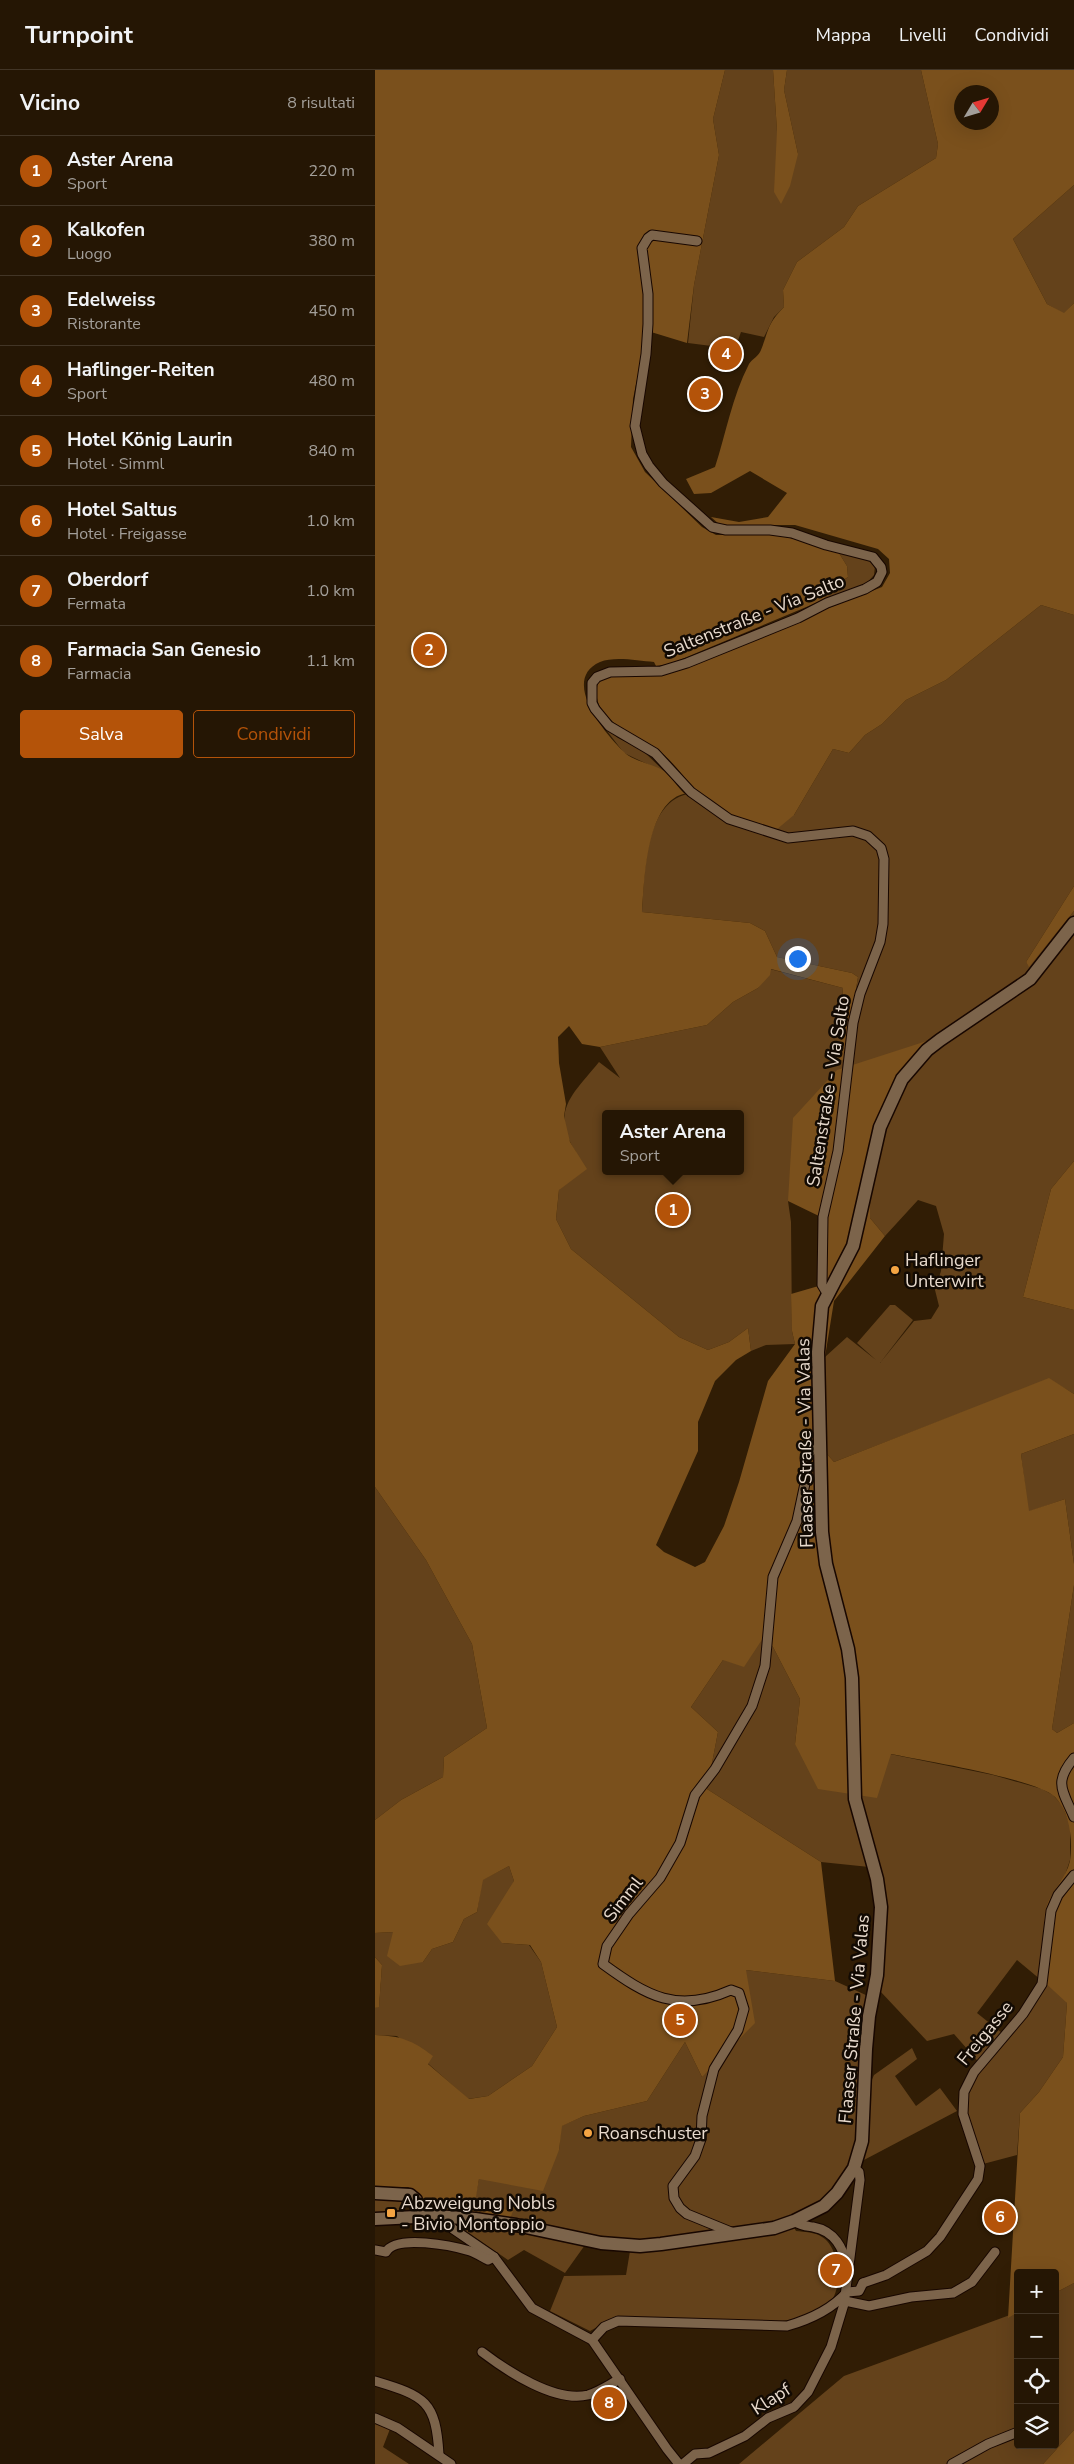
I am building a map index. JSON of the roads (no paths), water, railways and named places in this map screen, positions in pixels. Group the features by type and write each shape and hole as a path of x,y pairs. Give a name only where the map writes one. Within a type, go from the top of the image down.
{"main road":[{"name":"Flaaser Straße - Via Valas","path":"375,2219 448,2216 516,2224 601,2243 639,2246 774,2228 794,2221 824,2206 837,2193 854,2168 862,2140 867,2041 877,1975 881,1907 877,1879 855,1799 852,1678 848,1650 826,1564 822,1532 818,1352 822,1306 853,1246 880,1126 902,1079 927,1050 939,1040 1030,979 1074,923"},
{"path":"375,2193 410,2195 416,2200 417,2216"}],"street":[{"name":"Saltenstraße - Via Salto","path":"697,241 685,241 652,235 644,243 642,256 648,294 648,324 646,354 635,426 642,454 663,483 712,527 726,530 770,530 793,533 826,545 865,554 873,557 881,567 881,578 872,586 671,669 602,674 594,680 591,687 591,698 595,709 609,726 655,753 691,792 729,819 787,838 853,831 868,836 881,848 884,859 883,924 880,942 860,994 853,1023 838,1151 823,1217 822,1285 828,1295"},
{"name":"Simml","path":"736,2234 687,2214 680,2208 674,2198 673,2186 695,2156 701,2139 702,2116 714,2069 738,2030 744,2009 739,1993 731,1990 711,1999 676,2002 630,1984 603,1964 607,1946 629,1914 660,1878 680,1843 695,1795 715,1769 752,1706 765,1666 773,1577 797,1521 807,1474 805,1458 812,1450 821,1447"},
{"path":"1074,1758 1062,1776 1061,1786 1062,1794 1074,1817"},
{"name":"Freigasse","path":"846,2296 859,2292 863,2283 886,2275 927,2251 940,2237 978,2179 980,2166 963,2114 964,2092 974,2072 1023,2014 1042,1984 1051,1911 1058,1895 1074,1875"},
{"name":"Klapf","path":"681,2464 695,2454 709,2452 745,2436 768,2418 791,2409 801,2401 813,2382 831,2347 846,2296 860,2180 859,2172 854,2168"},
{"path":"448,2216 448,2222 453,2229 494,2257 532,2308 592,2340 667,2449 681,2464"},
{"path":"794,2221 803,2227 815,2227 831,2234 843,2250 849,2275 858,2278 863,2283"},
{"path":"375,2250 386,2252 395,2244 417,2243 469,2251 488,2260 494,2257"},
{"path":"592,2340 604,2327 618,2321 787,2326 806,2320 846,2296 869,2306 911,2297 953,2293 972,2282 995,2252"},
{"path":"482,2352 518,2377 573,2396 588,2395 620,2379"},
{"path":"375,2381 409,2391 423,2401 435,2421 439,2455"},
{"path":"375,2418 398,2428 451,2464"},
{"path":"953,2464 988,2444 1014,2434"}],"place":[{"name":"Haflinger-Reiten","path":"726,354"},
{"name":"Edelweiss","path":"705,394"},
{"name":"Kalkofen","path":"429,650"},
{"name":"Aster Arena","path":"673,1210"},
{"name":"Haflinger Unterwirt","path":"895,1270"},
{"name":"Hotel König Laurin","path":"680,2020"},
{"name":"Roanschuster","path":"588,2133"},
{"name":"Abzweigung Nobls - Bivio Montoppio","path":"391,2213"},
{"name":"Hotel Saltus","path":"1000,2217"},
{"name":"Oberdorf","path":"836,2270"},
{"name":"Farmacia San Genesio","path":"609,2403"}]}
